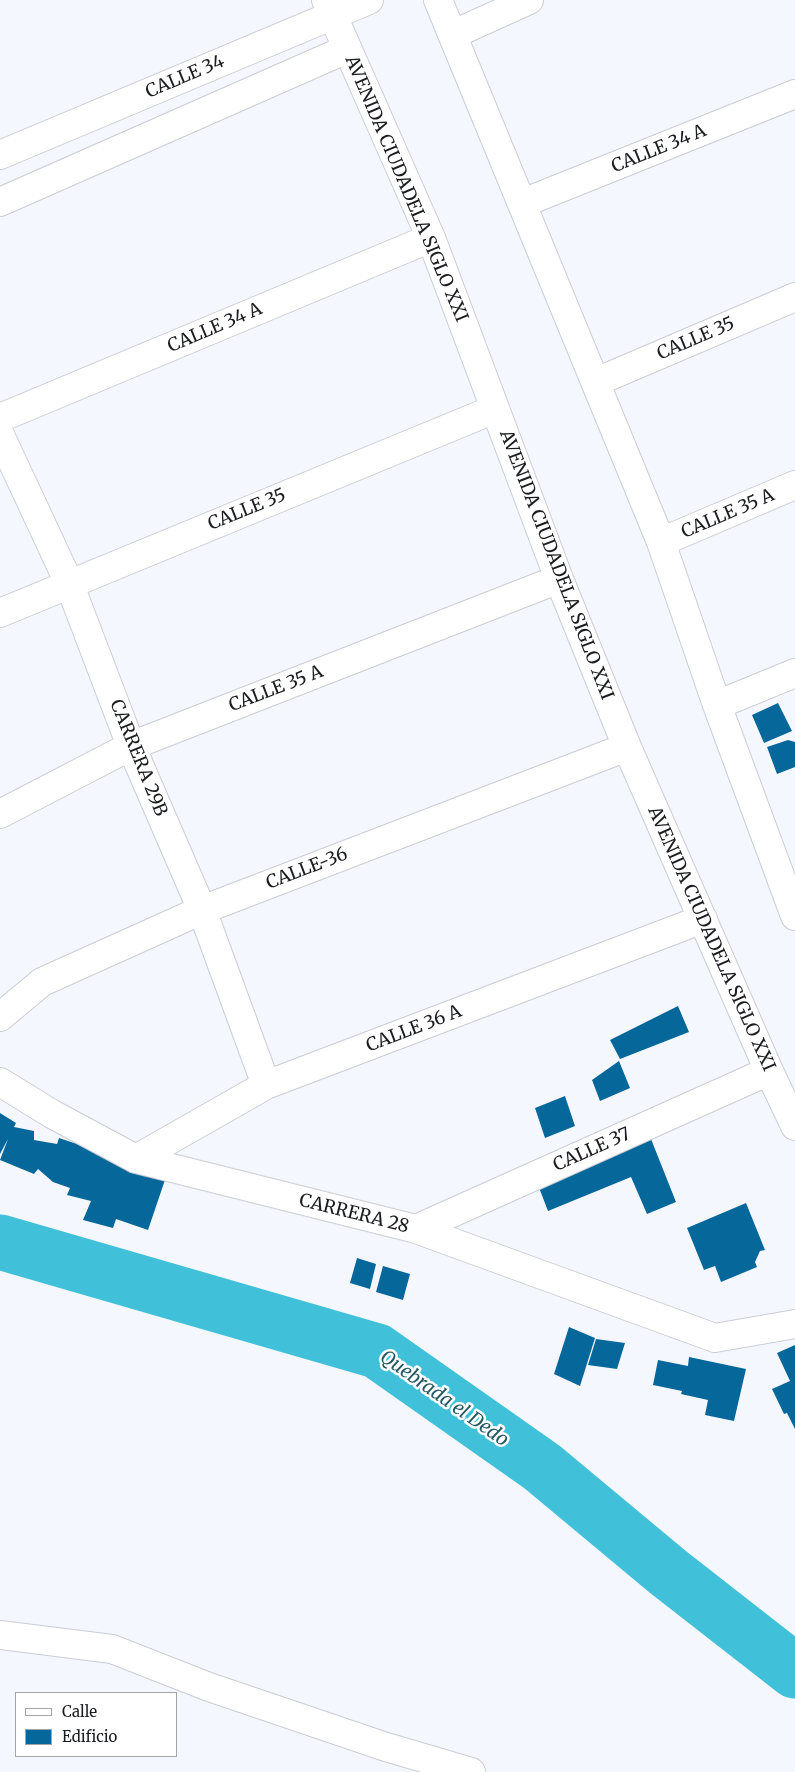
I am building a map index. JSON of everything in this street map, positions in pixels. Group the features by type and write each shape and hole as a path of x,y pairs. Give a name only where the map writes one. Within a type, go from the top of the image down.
{"street":[{"name":"CALLE 34","path":"0,155 329,8 370,0"},
{"path":"438,0 454,34 661,542 717,705 787,873 795,916"},
{"path":"454,34 529,0"},
{"name":"AVENIDA CIUDADELA SIGLO XXI","path":"329,8 431,238 559,579 627,747 795,1126"},
{"path":"0,202 347,49"},
{"name":"CALLE 34 A","path":"523,203 795,94"},
{"name":"CALLE 34 A","path":"0,418 431,238"},
{"name":"CALLE 35","path":"596,382 795,297"},
{"name":"CALLE 35","path":"0,613 495,409"},
{"name":"CARRERA 29B","path":"0,435 69,583 131,746 202,910 266,1084"},
{"name":"CALLE 35 A","path":"661,542 795,485"},
{"name":"CALLE 35 A","path":"0,814 131,746 559,579"},
{"path":"717,705 795,673"},
{"name":"CALLE-36","path":"0,1017 42,982 202,910 627,747"},
{"name":"CALLE 36 A","path":"136,1159 266,1084 703,920"},
{"name":"CALLE 37","path":"416,1229 769,1071"},
{"name":"CARRERA 28","path":"0,1082 52,1114 136,1159 416,1229 715,1338 795,1324"},
{"path":"0,1635 112,1649 210,1687 386,1747 470,1772"}],"building":[{"path":"778,703 792,731 764,743 752,715"},
{"path":"788,740 795,742 795,767 777,774 767,747"},
{"path":"678,1006 689,1032 620,1059 610,1040"},
{"path":"619,1061 630,1088 600,1101 592,1080"},
{"path":"565,1096 575,1126 545,1138 535,1108"},
{"path":"0,1113 16,1123 14,1127 34,1131 34,1140 57,1144 59,1138 167,1174 148,1230 116,1219 113,1228 83,1220 91,1201 67,1195 70,1188 53,1182 38,1169 34,1174 0,1160 8,1139 0,1154"},
{"path":"651,1139 676,1202 647,1214 631,1177 548,1211 538,1185"},
{"path":"746,1203 765,1250 760,1251 755,1262 757,1267 721,1282 715,1266 704,1270 687,1228"},
{"path":"357,1258 376,1264 370,1289 350,1283"},
{"path":"383,1266 410,1274 403,1300 376,1292"},
{"path":"569,1327 595,1338 580,1386 554,1374"},
{"path":"596,1339 625,1343 617,1369 588,1365"},
{"path":"795,1345 795,1429 787,1413 784,1414 772,1389 790,1381 777,1353"},
{"path":"689,1357 746,1369 734,1421 705,1415 708,1400 681,1394 682,1391 653,1385 658,1360 688,1366"}],"waterway":[{"name":"Quebrada el Dedo","path":"0,1242 377,1351 542,1467 668,1572 795,1671"}]}
